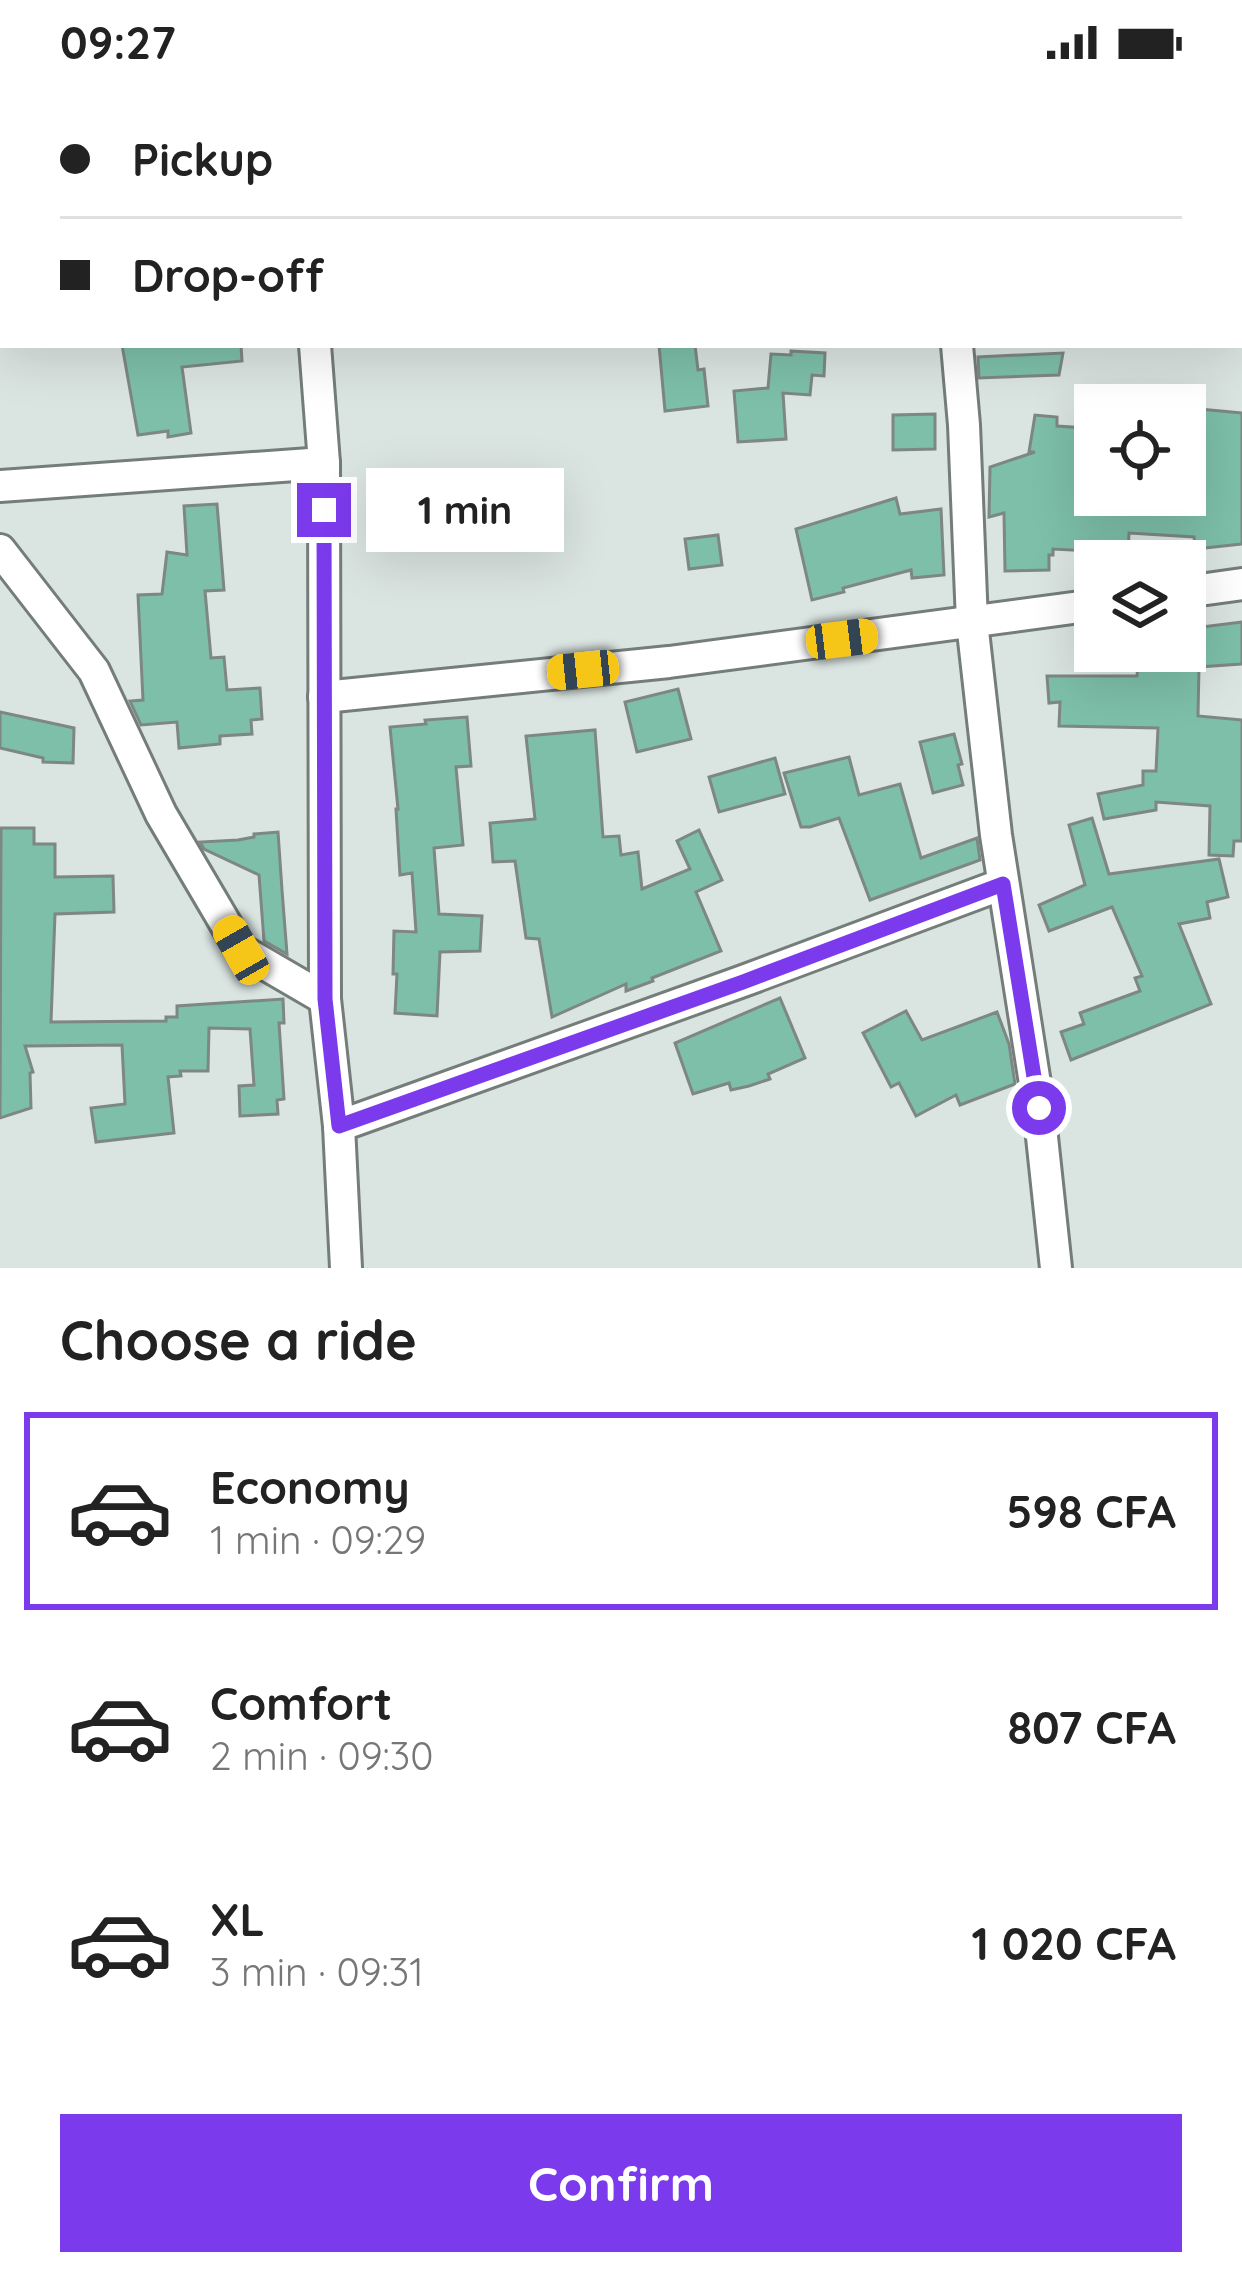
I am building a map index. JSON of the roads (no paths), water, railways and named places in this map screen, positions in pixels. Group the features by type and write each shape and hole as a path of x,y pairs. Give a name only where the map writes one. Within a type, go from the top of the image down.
{"street":[{"path":"315,348 324,463 325,999 339,1126 346,1268"},
{"path":"956,348 972,622 1003,884 1039,1108 1056,1268"},
{"path":"0,486 324,463"},
{"path":"0,550 94,671 160,814 241,950 325,999"},
{"path":"1206,589 1242,584"},
{"path":"324,698 669,662 1074,608"},
{"path":"339,1126 1003,884"}]}
